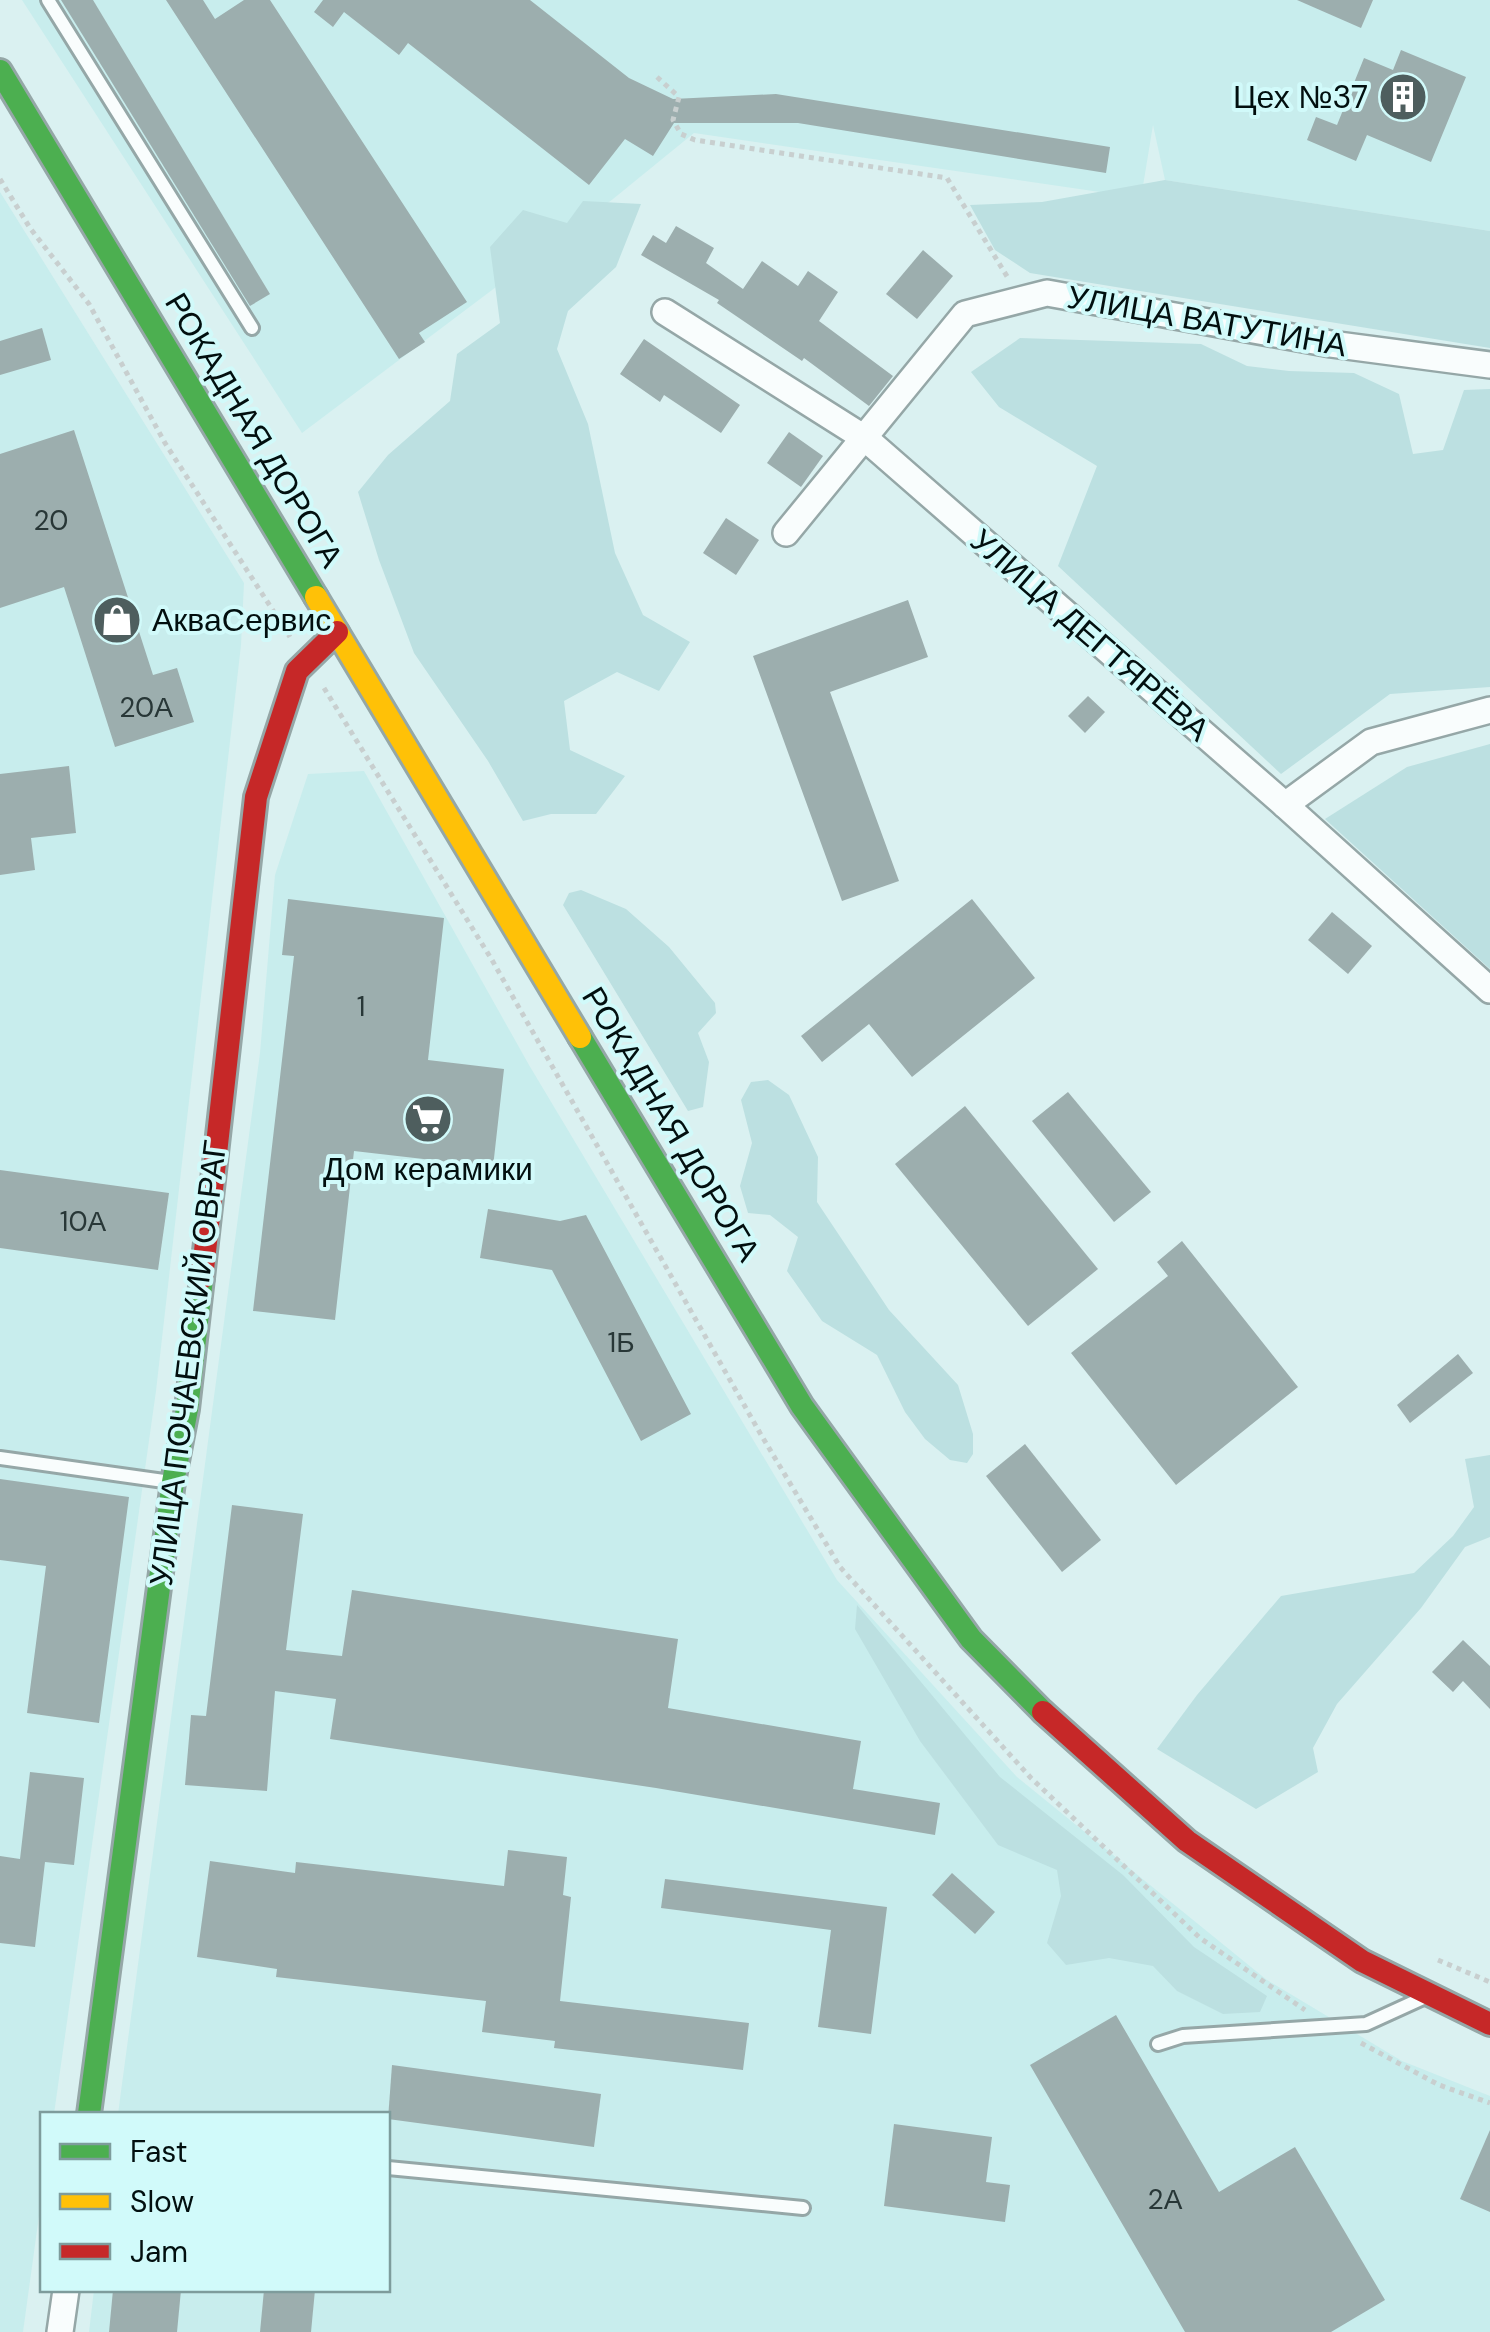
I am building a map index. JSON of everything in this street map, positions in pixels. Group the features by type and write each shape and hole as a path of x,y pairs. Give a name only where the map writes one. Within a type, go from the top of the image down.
{"main road":[{"name":"РОКАДНАЯ ДОРОГА","path":"0,71 802,1406 971,1639 1056,1726 1187,1842 1362,1961 1490,2024"},
{"name":"УЛИЦА ПОЧАЕВСКИЙ ОВРАГ","path":"89,2112 173,1482 187,1409 256,797 297,671 337,632"}],"street":[{"name":"УЛИЦА ВАТУТИНА","path":"786,533 965,314 1047,293 1332,344 1490,365"},
{"name":"УЛИЦА ДЕГТЯРЁВА","path":"665,312 866,439 1490,990"},
{"path":"1284,805 1371,742 1490,710"},
{"path":"60,2332 66,2292"}],"lane":[{"path":"48,0 252,328"},
{"path":"0,1458 173,1482"},
{"path":"1158,2044 1183,2036 1366,2024 1430,1995"},
{"path":"390,2168 803,2208"}],"path":[{"path":"657,77 678,97 673,120 680,134 694,140 947,178 1021,301"}],"shaded area":[{"path":"22,0 1490,0 1490,231 1165,180 1153,125 1141,198 694,133 613,199 302,433"},
{"path":"1165,180 1490,231 1490,348 1030,273 995,250 970,205 1042,202"},
{"path":"0,192 244,583 241,645 156,1391 54,2112 40,2112 40,2209 23,2332 0,2332"},
{"path":"583,201 641,204 616,267 568,311 557,349 588,424 615,553 643,615 690,642 659,691 617,672 564,701 570,750 625,776 596,814 551,814 523,821 488,761 414,653 358,492 388,455 450,401 457,354 500,323 490,247 523,210 567,223"},
{"path":"1020,338 1201,344 1247,366 1354,373 1399,394 1413,454 1443,450 1464,390 1490,389 1490,687 1390,694 1281,774 1058,566 1097,466 999,407 971,372"},
{"path":"1490,744 1490,969 1325,819 1407,767"},
{"path":"364,771 529,1065 837,1580 1017,1777 1267,1980 1402,2061 1490,2096 1490,2332 89,2332 94,2292 390,2292 390,2112 118,2112 260,1053 275,875 308,774"},
{"path":"581,890 626,909 669,947 715,1003 716,1013 698,1033 709,1062 703,1107 688,1111 563,905 569,893"},
{"path":"768,1080 789,1095 818,1157 817,1202 889,1310 958,1385 973,1434 973,1454 967,1463 950,1460 925,1439 905,1412 877,1355 822,1321 787,1271 798,1237 770,1215 748,1213 740,1186 752,1143 741,1100 751,1082"},
{"path":"1490,1455 1490,1537 1465,1547 1421,1608 1337,1704 1313,1748 1318,1772 1256,1809 1157,1749 1281,1596 1414,1573 1453,1536 1474,1507 1465,1459"},
{"path":"857,1605 1000,1777 1123,1875 1194,1947 1267,1996 1260,2012 1223,2014 1177,1991 1153,1966 1109,1958 1066,1965 1047,1943 1061,1896 1057,1870 998,1845 920,1741 855,1629"}],"building":[{"path":"61,0 93,0 270,294 250,306"},
{"path":"166,0 203,0 215,19 244,0 270,0 467,302 419,333 425,342 399,359"},
{"path":"323,0 530,0 629,78 673,99 776,94 1110,147 1106,173 798,123 674,123 653,156 625,139 589,185 408,43 399,55 344,12 333,27 314,12"},
{"name":"Цех №37","path":"1297,0 1373,0 1361,28"},
{"name":"Цех №37","path":"1401,50 1466,77 1431,162 1367,135 1356,161 1307,140 1316,117 1337,125 1364,58 1393,70"},
{"path":"676,226 714,248 706,263 743,289 762,261 798,286 808,271 838,292 819,321 893,376 869,406 804,358 802,361 717,303 719,300 641,255 653,235 666,243"},
{"path":"923,250 953,276 917,319 886,294"},
{"path":"42,328 51,360 0,375 0,341"},
{"path":"644,339 740,405 721,433 664,395 660,402 620,374"},
{"path":"74,430 153,675 177,668 194,722 115,747 64,587 0,608 0,454"},
{"path":"789,432 823,456 801,487 767,463"},
{"path":"726,518 759,540 736,575 703,553"},
{"path":"908,600 928,657 830,692 899,881 842,901 753,656"},
{"path":"1088,696 1105,712 1085,733 1068,716"},
{"path":"69,766 76,833 31,838 35,870 0,875 0,774"},
{"path":"288,899 444,918 428,1060 504,1069 493,1167 354,1151 335,1320 253,1311 294,956 282,955"},
{"path":"972,899 1035,978 912,1077 869,1024 822,1062 801,1036"},
{"path":"1332,912 1372,946 1348,974 1308,940"},
{"path":"1068,1092 1151,1192 1114,1222 1032,1121"},
{"path":"965,1106 1098,1269 1028,1326 895,1164"},
{"path":"0,1170 169,1193 158,1270 0,1248"},
{"path":"488,1209 560,1221 586,1215 691,1414 641,1441 552,1270 480,1258"},
{"path":"1182,1241 1298,1387 1176,1485 1071,1353 1168,1276 1157,1262"},
{"path":"1458,1354 1473,1373 1410,1423 1397,1405"},
{"path":"1025,1444 1101,1540 1062,1572 986,1476"},
{"path":"0,1479 129,1497 99,1723 27,1713 46,1566 0,1560"},
{"path":"232,1505 303,1514 286,1650 342,1656 352,1590 678,1639 668,1708 861,1741 853,1789 940,1803 935,1835 330,1739 336,1699 275,1691 267,1791 185,1785 191,1715 206,1716"},
{"path":"1463,1640 1490,1666 1490,1709 1463,1681 1453,1692 1432,1672"},
{"path":"30,1772 84,1778 74,1865 45,1862 35,1947 0,1943 0,1856 20,1859"},
{"path":"508,1850 567,1857 563,1895 571,1897 560,2001 749,2023 743,2070 554,2048 555,2041 482,2032 486,2001 276,1977 277,1969 197,1957 210,1861 295,1873 296,1862 504,1886"},
{"path":"952,1873 995,1912 975,1934 932,1895"},
{"path":"665,1879 887,1907 871,2034 818,2027 831,1930 661,1908"},
{"path":"1116,2015 1219,2192 1295,2147 1385,2300 1331,2332 1185,2332 1030,2065"},
{"path":"392,2065 601,2094 594,2147 390,2119"},
{"path":"894,2124 992,2137 986,2182 1010,2185 1005,2222 884,2206"},
{"path":"1490,2130 1490,2212 1460,2199"},
{"path":"113,2292 181,2292 177,2332 109,2332"},
{"path":"264,2292 315,2292 311,2332 260,2332"}],"traffic: fast":[{"path":"0,71 316,597"},
{"path":"580,1037 802,1406 971,1639 1043,1712"},
{"path":"89,2112 202,1278"}],"traffic: slow":[{"path":"316,597 580,1037"}],"traffic: jam":[{"path":"202,1278 256,797 297,671 337,632"},
{"path":"1043,1712 1187,1841 1362,1961 1490,2024"}],"place":[{"name":"Цех №37","path":"1403,97"},
{"name":"АкваСервис","path":"117,620"},
{"name":"Дом керамики","path":"428,1119"}]}
